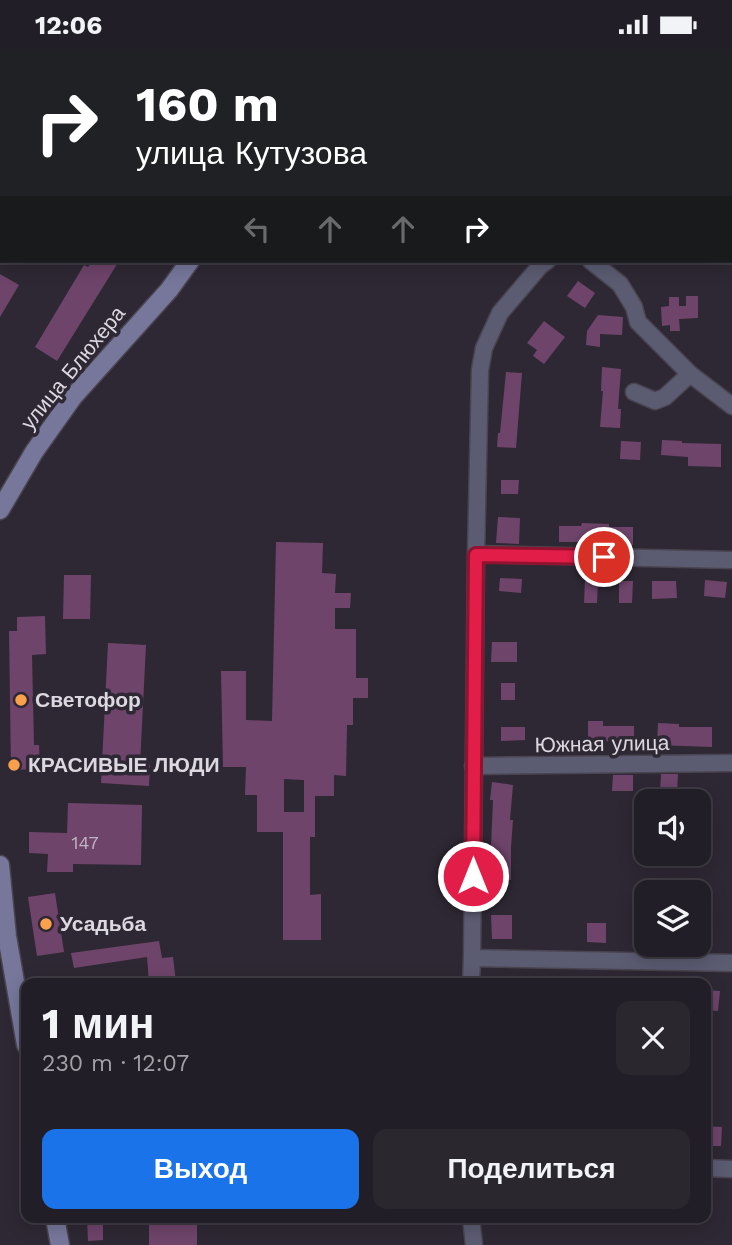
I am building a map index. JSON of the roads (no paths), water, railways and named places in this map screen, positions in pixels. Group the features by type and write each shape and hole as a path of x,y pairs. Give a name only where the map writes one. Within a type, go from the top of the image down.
{"main road":[{"name":"улица Блюхера","path":"0,510 34,452 73,397 169,290 189,263"},
{"path":"0,865 7,936 21,1016"},
{"path":"56,1223 60,1245"}],"street":[{"path":"471,978 480,370 484,348 500,313 544,263"},
{"path":"594,263 620,284 634,307 638,322 690,374 732,407"},
{"path":"634,393 655,401 665,397 690,374"},
{"path":"476,555 732,560"},
{"name":"Южная улица","path":"473,766 732,763"},
{"path":"472,958 732,963"},
{"path":"711,1168 732,1168"},
{"path":"472,1223 474,1245"}],"place":[{"name":"Светофор","path":"21,700"},
{"name":"КРАСИВЫЕ ЛЮДИ","path":"14,765"},
{"name":"Усадьба","path":"46,924"}]}
